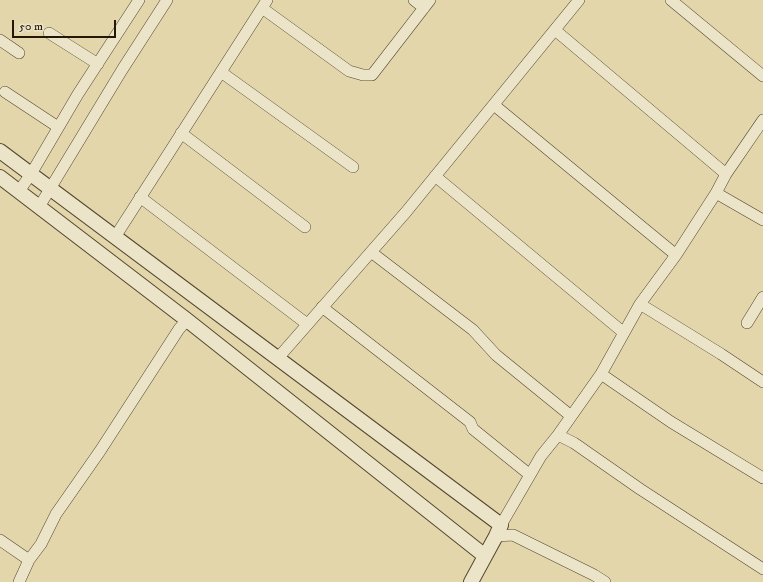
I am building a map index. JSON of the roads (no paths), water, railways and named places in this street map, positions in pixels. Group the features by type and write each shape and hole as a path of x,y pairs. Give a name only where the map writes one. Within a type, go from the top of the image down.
{"street":[{"path":"19,191 139,0"},
{"path":"39,207 122,70 167,0"},
{"path":"114,237 264,4 349,72 372,75 427,4 414,0"},
{"path":"278,358 406,212 578,0"},
{"path":"671,0 763,76"},
{"path":"555,30 726,174"},
{"path":"49,33 98,64"},
{"path":"0,40 19,53"},
{"path":"221,72 353,167"},
{"path":"5,92 58,127"},
{"path":"494,105 676,255"},
{"path":"471,582 541,456 558,435 601,374 640,304 676,255 716,193 726,174 763,120"},
{"path":"181,133 305,227"},
{"path":"0,150 114,237 278,358 499,531 513,535 594,575 605,582"},
{"path":"435,176 624,333"},
{"path":"0,177 187,320 485,556"},
{"path":"716,193 763,220"},
{"path":"140,197 308,324"},
{"path":"370,252 473,330 496,355 571,416"},
{"path":"747,323 763,297"},
{"path":"640,304 763,382"},
{"path":"322,307 470,422 473,429 530,475"},
{"path":"19,582 29,560 41,544 56,514 100,452 187,320"},
{"path":"601,374 672,422 763,478"},
{"path":"558,435 574,443 640,489 763,569"},
{"path":"0,540 29,560"}]}
